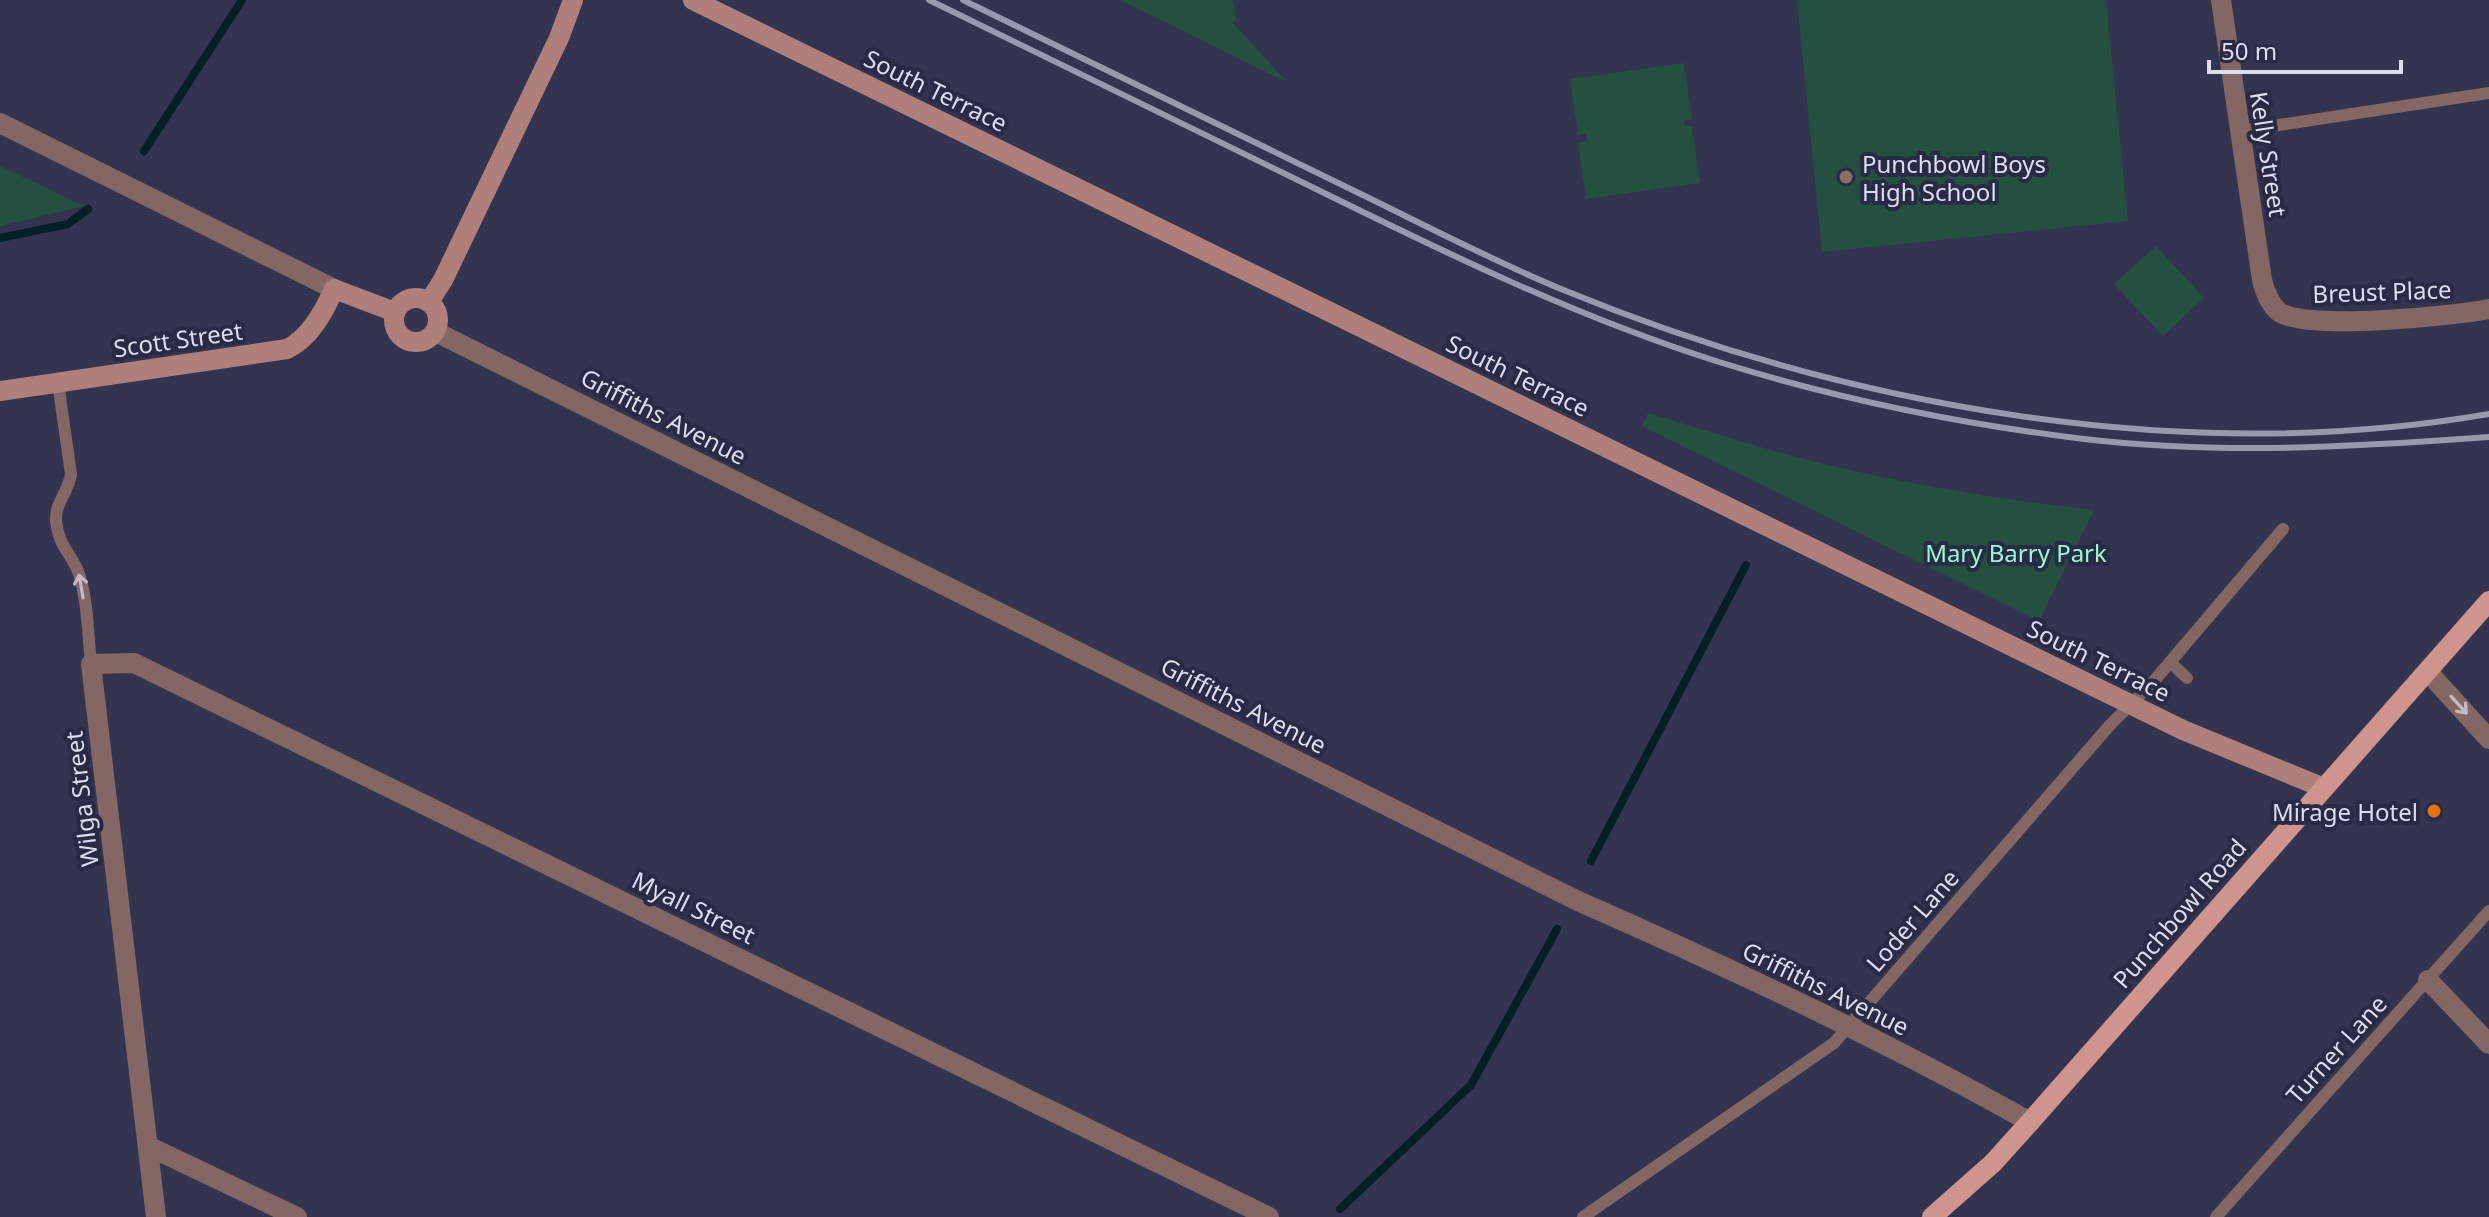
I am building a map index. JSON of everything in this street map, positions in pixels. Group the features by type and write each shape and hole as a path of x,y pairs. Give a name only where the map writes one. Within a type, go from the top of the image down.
{"main road":[{"name":"Punchbowl Road","path":"1932,1217 1993,1163 2489,601"}],"street":[{"path":"429,302 443,280 535,88 573,0"},
{"name":"South Terrace","path":"693,0 2131,705 2243,756 2324,788"},
{"name":"Kelly Street","path":"2221,0 2262,280 2267,296 2279,311"},
{"path":"0,123 334,289 395,312"},
{"name":"Scott Street","path":"0,391 287,349 303,338 326,307 334,289"},
{"path":"419,298 429,302 438,317 436,332 422,342 407,341 397,333 395,312 407,300 419,298"},
{"name":"Breust Place","path":"2279,311 2296,319 2322,321 2458,315 2489,309"},
{"name":"Griffiths Avenue","path":"436,332 1578,901 1689,949 2030,1122"},
{"path":"2467,627 2489,612"},
{"name":"Myall Street","path":"91,664 134,663 1269,1217"},
{"name":"Wilga Street","path":"91,664 156,1217"},
{"path":"2428,672 2489,739"},
{"path":"2428,980 2489,1044"},
{"path":"148,1146 297,1217"}],"lane":[{"path":"2240,131 2489,93"},
{"name":"Wilga Street","path":"58,383 71,474 56,520 64,550 80,574 91,664"},
{"name":"Loder Lane","path":"1583,1217 1834,1043 2283,529"},
{"path":"2170,662 2187,678"},
{"name":"Turner Lane","path":"2216,1217 2489,911"}],"green space":[{"path":"1120,0 1233,0 1236,20 1233,23 1287,82"},
{"path":"1797,0 2106,0 2128,221 1822,252"},
{"path":"1684,63 1692,119 1684,121 1685,127 1692,126 1700,183 1586,199 1578,143 1587,141 1586,134 1578,135 1570,79"},
{"path":"0,166 84,206 0,226"},
{"path":"2156,246 2204,298 2163,336 2114,284"},
{"name":"Mary Barry Park","path":"1648,413 1859,472 1976,494 2094,510 2039,621 1642,426"}],"waterway":[{"path":"144,151 242,0"},
{"path":"0,238 68,224 88,209"},
{"path":"1591,861 1746,565"},
{"path":"1340,1209 1471,1085 1557,929"}],"railway":[{"path":"929,0 1514,283 1667,345 1764,375 1854,399 1946,418 2135,444 2286,448 2489,437"},
{"path":"963,0 1537,279 1670,330 1783,366 1899,394 2017,416 2136,429 2255,433 2373,429 2489,414"}],"place":[{"name":"Punchbowl Boys High School","path":"1846,177"},
{"name":"Mirage Hotel","path":"2434,811"}]}
